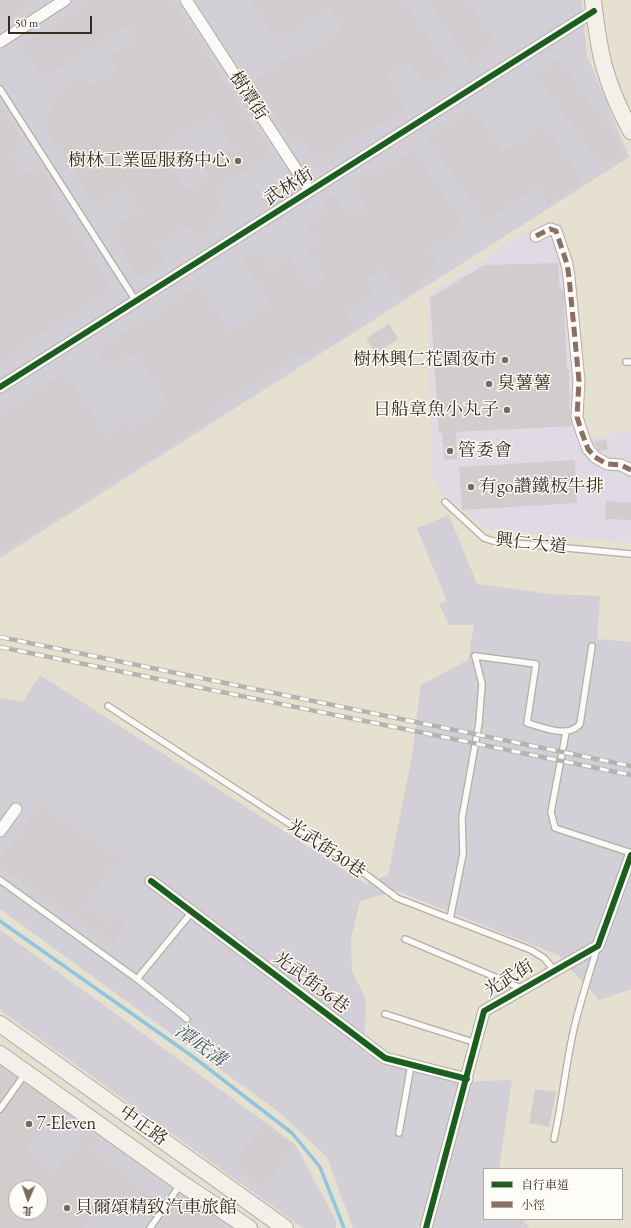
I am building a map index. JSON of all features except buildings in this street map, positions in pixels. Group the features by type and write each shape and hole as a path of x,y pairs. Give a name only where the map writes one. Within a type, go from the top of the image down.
{"main road":[{"path":"594,6 598,44 604,70 614,99 631,131"},
{"name":"中正路","path":"0,1024 276,1225"},
{"name":"中正路","path":"0,1054 181,1183 248,1228"}],"street":[{"path":"0,42 65,0"},
{"name":"樹潭街","path":"186,0 310,191"},
{"name":"武林街","path":"0,387 310,191 594,6"},
{"path":"536,236 550,228 556,231 567,264 578,374 577,417 588,449 595,457 607,464 620,465 631,470"},
{"path":"0,831 16,809"},
{"path":"598,946 631,854"},
{"name":"光武街36巷","path":"151,881 385,1058 467,1079"},
{"name":"光武街","path":"426,1228 484,1011 521,988 598,946"}],"lane":[{"path":"0,89 136,301"},
{"name":"興仁大道","path":"446,502 472,528 488,540 631,554"},
{"path":"450,919 463,854 462,818 479,723 482,684 475,656 536,664 527,723 566,732 575,730 580,724 592,646"},
{"name":"光武街30巷","path":"108,706 356,867 397,898 531,950 544,958 554,970"},
{"path":"566,732 551,812 555,828 631,854"},
{"path":"0,880 137,978 187,1019"},
{"path":"137,978 192,912"},
{"path":"405,939 521,988"},
{"path":"554,1139 562,1104 564,1074 573,1031 598,946"},
{"path":"385,1014 476,1043"},
{"path":"398,1133 411,1065"},
{"path":"0,1109 26,1072"},
{"path":"150,1228 181,1183"}],"shaded area":[{"path":"0,0 581,0 587,55 629,157 0,558"},
{"name":"樹林興仁花園夜市","path":"550,221 562,225 572,263 580,331 584,430 588,439 612,433 631,431 631,543 484,529 441,491 432,474 428,296 524,233"},
{"path":"449,515 477,584 550,594 600,596 597,639 631,642 631,989 599,1000 558,955 397,891 360,901 351,939 352,972 366,999 364,1053 458,1082 512,1080 499,1168 483,1168 483,1220 523,1220 529,1228 353,1228 327,1157 280,1113 0,909 0,698 23,702 40,675 366,884 388,875 412,756 421,685 468,660 474,625 449,625 439,604 447,601 417,528"},
{"path":"0,930 295,1144 336,1221 336,1228 303,1228 0,1010"},
{"path":"0,1058 240,1228 0,1228"}],"waterway":[{"name":"潭底溝","path":"0,921 192,1056 292,1133 320,1167 344,1228"}],"railway":[{"path":"0,637 631,766"},
{"path":"0,647 631,775"}],"marked path":[{"path":"536,236 550,229 556,231 567,264 579,381 577,417 588,449 595,457 607,464 621,465 631,470"}],"cycle path":[{"path":"0,387 594,11"},
{"path":"426,1228 484,1011 598,946 631,855"},
{"path":"151,881 385,1058 467,1079"}],"place":[{"name":"樹林工業區服務中心","path":"238,161"},
{"name":"樹林興仁花園夜市","path":"505,360"},
{"name":"臭薯薯","path":"489,384"},
{"name":"日船章魚小丸子","path":"507,410"},
{"name":"管委會","path":"450,451"},
{"name":"有go讚鐵板牛排","path":"471,487"},
{"name":"7-Eleven","path":"29,1124"},
{"name":"貝爾頌精致汽車旅館","path":"67,1208"}]}
